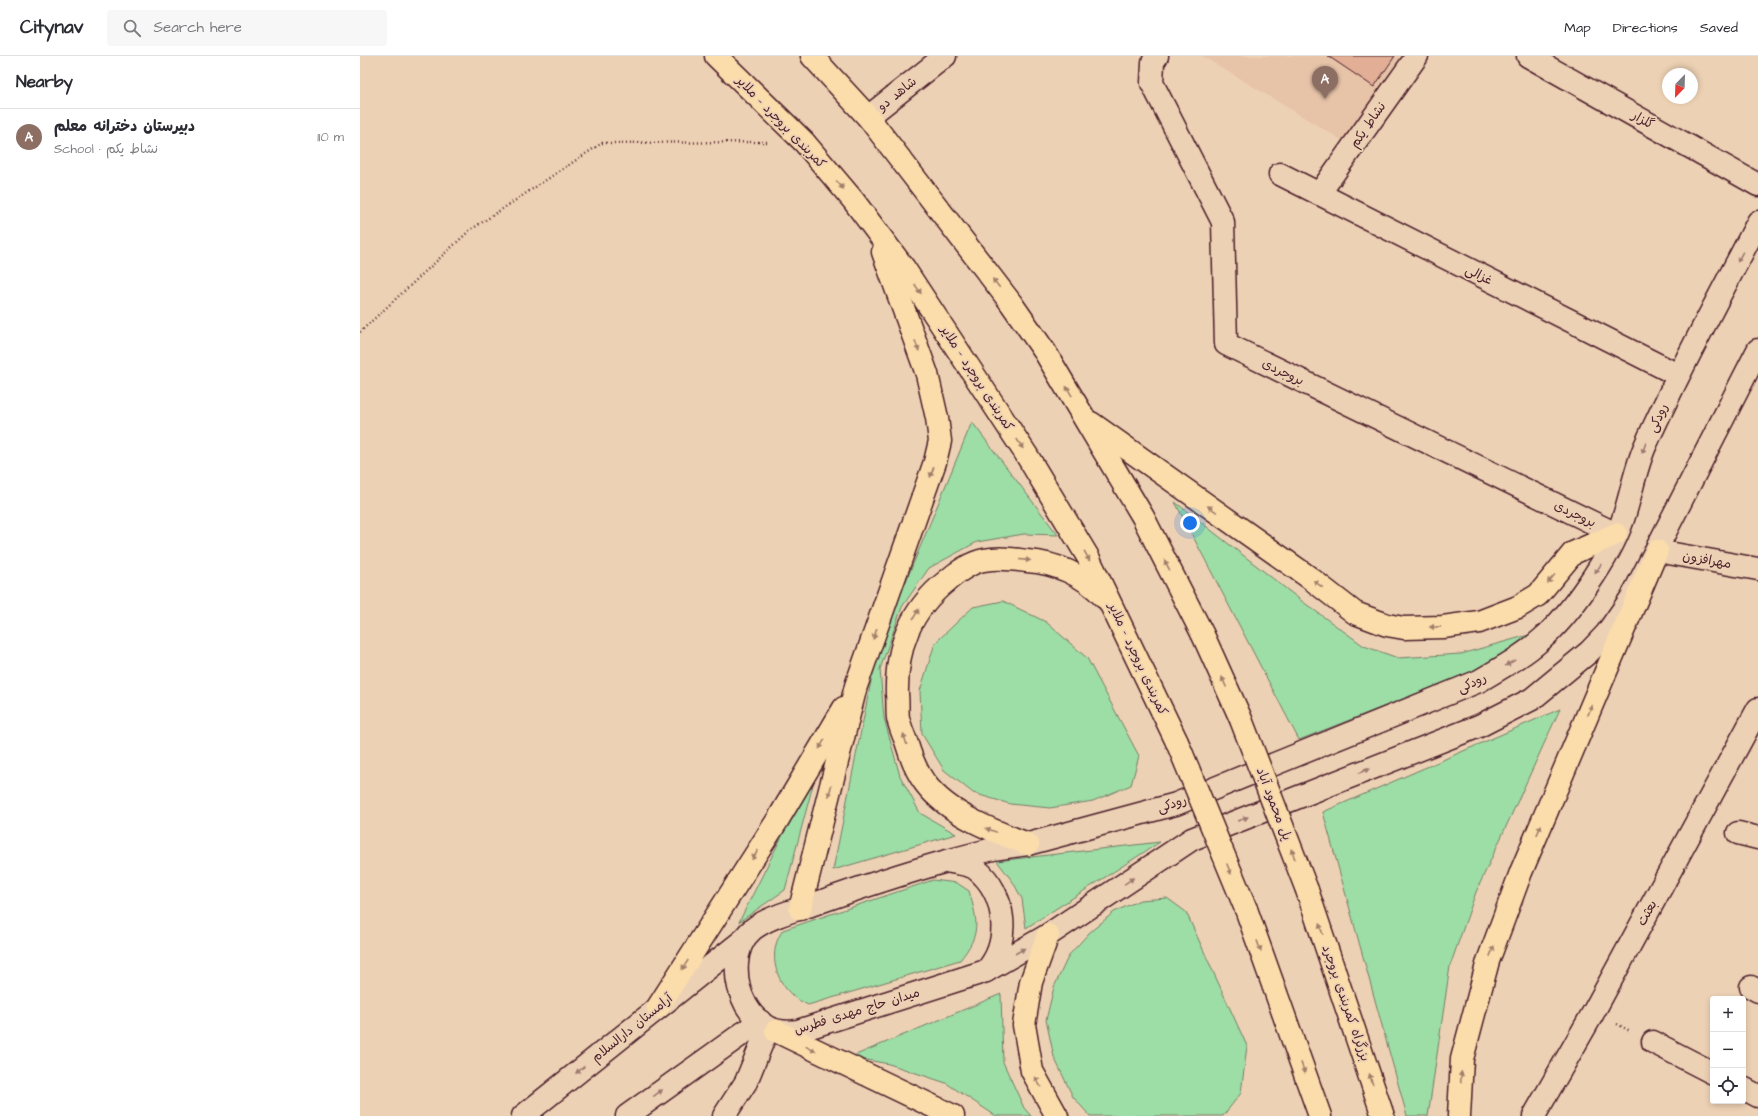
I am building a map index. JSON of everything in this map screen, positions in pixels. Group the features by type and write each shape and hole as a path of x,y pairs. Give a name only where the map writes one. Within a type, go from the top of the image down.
{"highway":[{"name":"کمربندی بروجرد - ملایر","path":"716,56 804,142 876,230 904,268 1026,454 1088,556 1178,742 1246,909 1313,1110"},
{"path":"812,56 868,117 1011,303 1045,352 1086,419 1310,578 1355,613 1404,628 1443,627 1479,622 1518,607 1538,595 1573,553 1616,534"},
{"path":"800,909 856,686 935,462 940,441 938,418 927,374 876,230"},
{"name":"پل محمود آباد","path":"1086,419 1143,517 1204,635 1240,717 1307,890"},
{"path":"1459,1116 1462,1058 1488,961 1521,872 1657,552"},
{"path":"1028,844 984,827 944,802 925,783 910,755 898,718 897,672 908,628 920,607 937,588 958,572 983,560 1010,559 1041,562 1071,572 1096,588 1114,607"},
{"path":"658,1007 777,821 856,686"},
{"name":"بزرگراه کمربندی بروجرد","path":"1307,890 1383,1116"},
{"path":"1048,935 1031,982 1024,1025 1032,1071 1057,1116"},
{"path":"768,1027 953,1116"}],"street":[{"name":"شاهد دو","path":"868,117 944,56"},
{"name":"بروجردی","path":"1157,56 1154,62 1152,83 1223,222 1226,344 1616,534"},
{"name":"نشاط یکم","path":"1320,194 1417,56"},
{"name":"گلزار","path":"1528,56 1758,185"},
{"name":"غزالی","path":"1280,174 1678,375"},
{"name":"رودکی","path":"947,861 993,849 1028,844 1176,804 1479,681 1515,660 1543,638 1588,584 1603,561 1621,524 1645,446 1678,375 1758,222"},
{"path":"986,971 1048,935 1192,839 1479,726 1532,699 1589,652 1607,633 1632,597 1657,552 1758,350"},
{"name":"مهرافزون","path":"1657,552 1758,569"},
{"name":"بعثت","path":"1534,1116 1593,1013 1758,709"},
{"path":"768,1027 747,1006 738,989 738,958 742,941 752,930 768,920 872,883 947,861 976,868 989,884 996,896 1003,930 1001,944 993,962 986,971"},
{"name":"آرامستان دارالسلام","path":"523,1116 742,941"},
{"name":"میدان حاج مهدی فطرس","path":"768,1027 798,1031 986,971"},
{"path":"627,1116 768,1027"},
{"path":"724,1116 746,1082 768,1027"},
{"path":"1653,1042 1710,1071"},
{"path":"1746,1090 1758,1096"}],"path":[{"path":"360,332 469,231 602,143 804,142"},
{"path":"1593,1013 1653,1042"}],"shaded area":[{"path":"1202,56 1407,56 1345,142"}],"green space":[{"path":"972,422 1058,535 1024,534 977,542 929,568 902,607 880,669 884,718 900,776 920,813 956,834 833,870 877,651"},
{"path":"1175,502 1303,602 1364,646 1398,658 1461,654 1532,634 1486,666 1299,740"},
{"path":"1003,601 1046,622 1087,658 1139,756 1131,785 1093,801 1050,808 1010,804 973,793 944,770 922,734 920,691 935,643 973,607"},
{"path":"1560,709 1476,892 1450,966 1428,1116 1407,1116 1323,812"},
{"path":"819,762 785,890 739,922"},
{"path":"1160,842 1026,928 1022,899 1013,882 997,861"},
{"path":"933,880 957,883 969,891 976,920 976,927 972,943 960,960 808,1005 795,998 781,981 777,973 775,955 778,938 783,930"},
{"path":"1167,898 1186,912 1247,1046 1241,1093 1223,1116 1090,1116 1073,1097 1054,1057 1046,1020 1054,987 1069,955 1089,933 1114,912 1140,900"},
{"path":"1001,994 1003,1062 1024,1108 1031,1116 996,1116 946,1083 889,1064 851,1057"}],"building":[{"path":"1328,56 1395,56 1374,87"}],"place":[{"name":"دبیرستان دخترانه معلم","path":"1325,99"}]}
